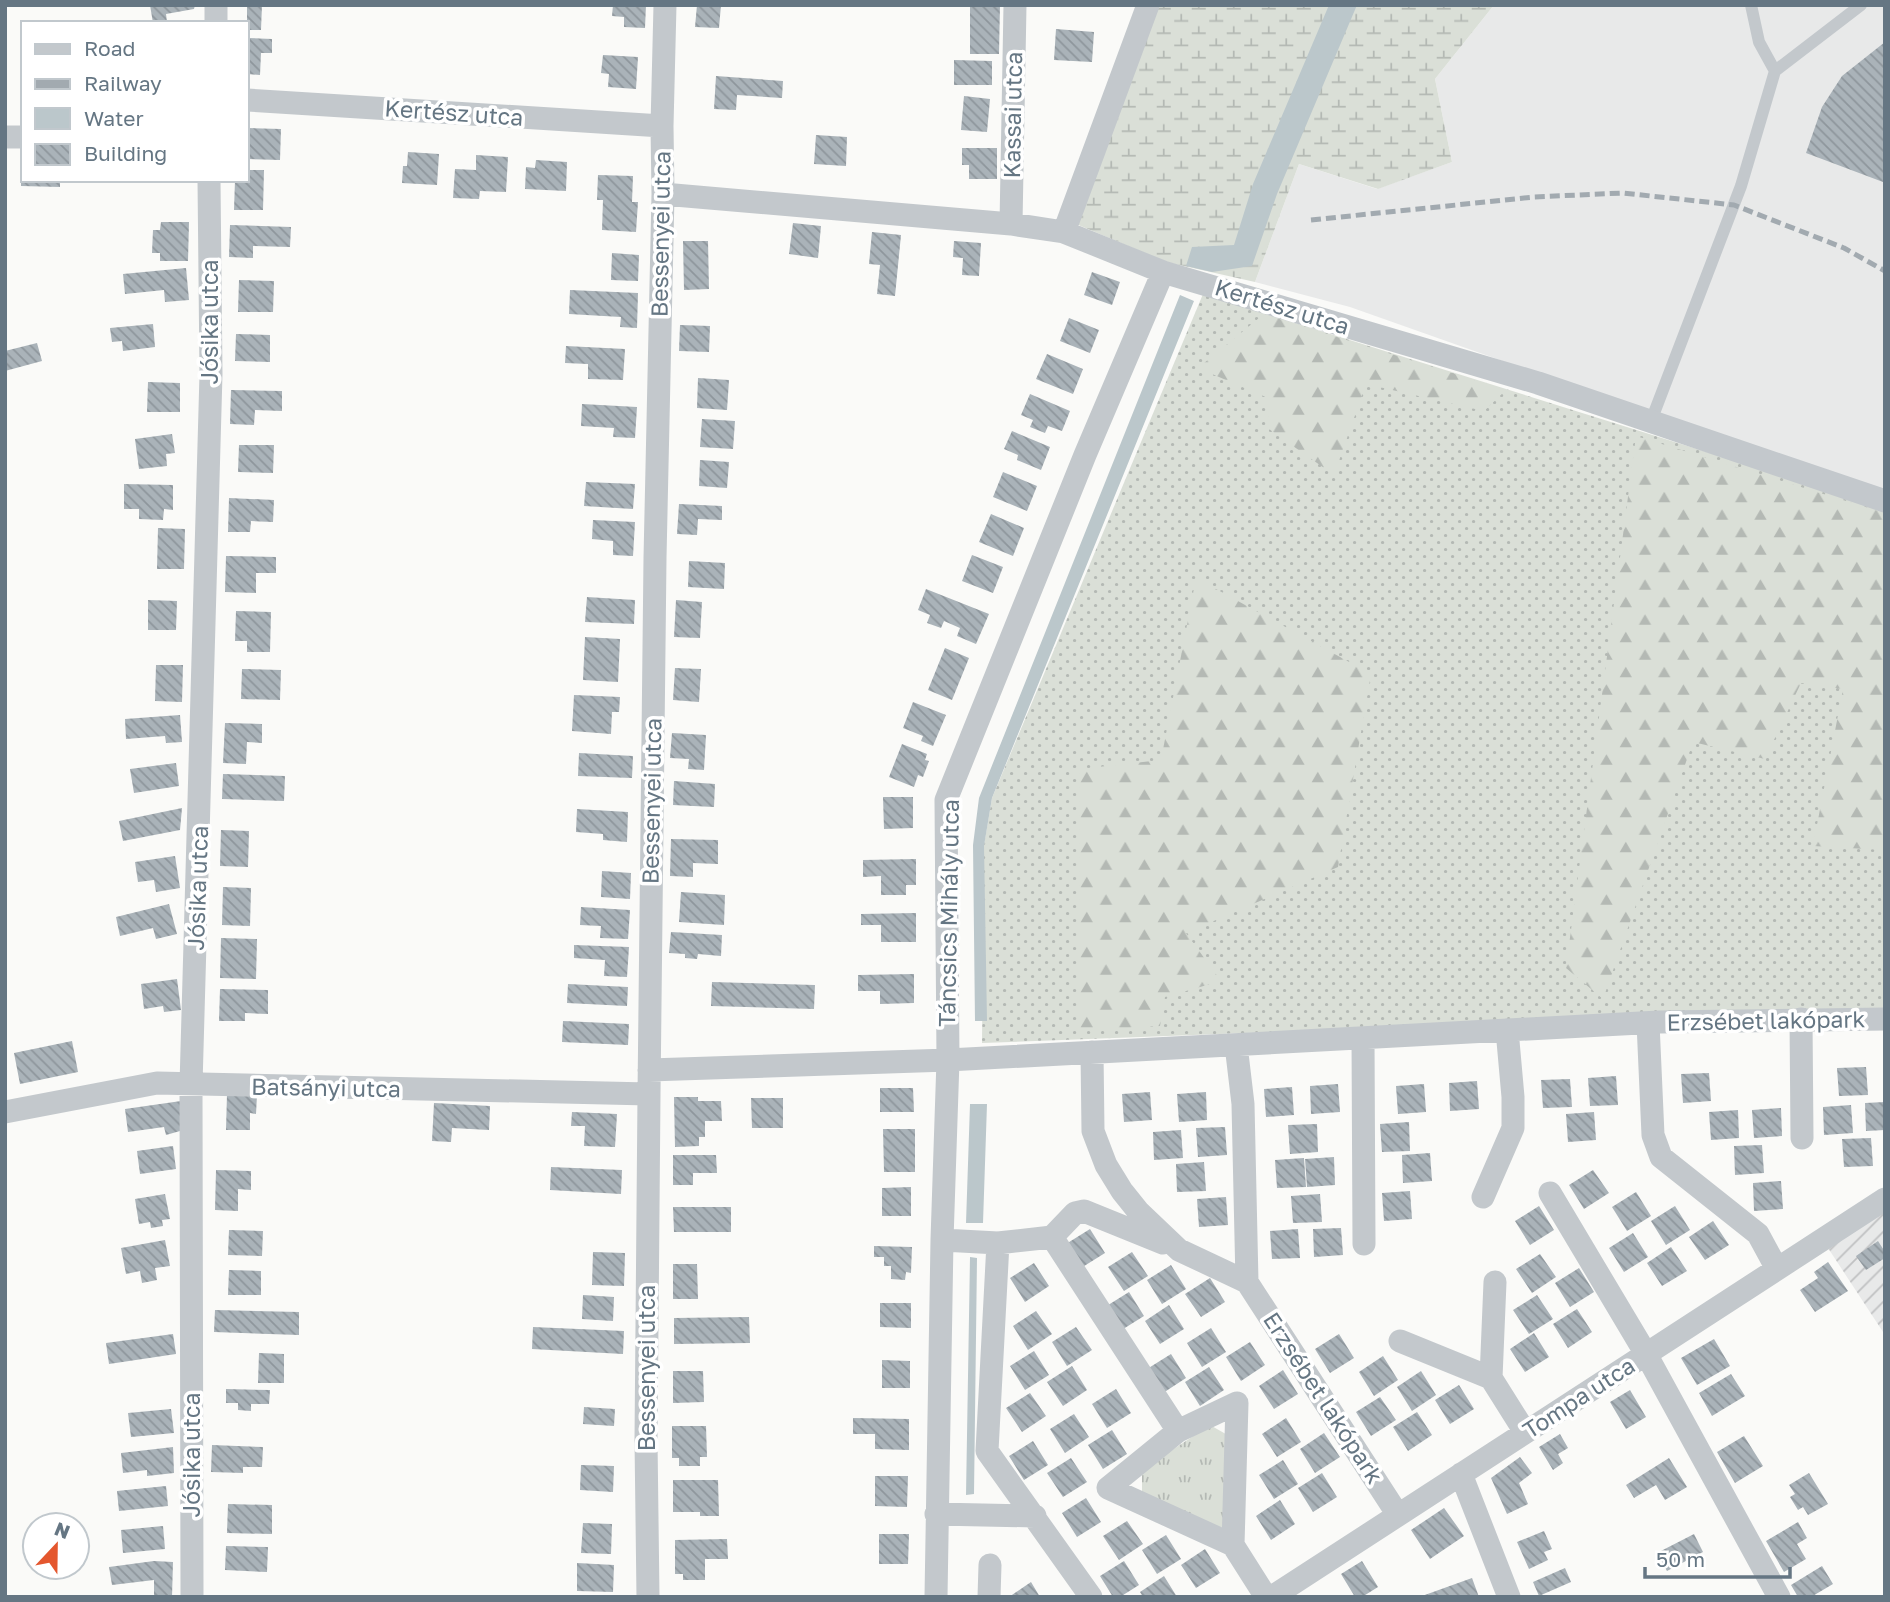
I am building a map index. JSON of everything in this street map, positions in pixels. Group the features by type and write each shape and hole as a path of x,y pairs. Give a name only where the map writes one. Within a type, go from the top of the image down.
{"street":[{"name":"Bessenyei utca","path":"648,1597 646,1426 649,1070 665,5"},
{"name":"Kassai utca","path":"1011,224 1015,5"},
{"path":"1064,232 1148,5"},
{"name":"Kertész utca","path":"248,100 662,126"},
{"name":"Jósika utca","path":"192,1597 191,1085 211,374 209,182"},
{"name":"Kertész utca","path":"663,194 1011,224 1064,232 1163,272 1538,383 1885,500"},
{"name":"Táncsics Mihály utca","path":"936,1597 948,1060 946,800 1085,455 1163,272"},
{"path":"1801,1019 1802,1138"},
{"name":"Erzsébet lakópark","path":"948,1060 1647,1023 1885,1019"},
{"name":"Erzsébet lakópark","path":"1647,1023 1653,1135 1661,1157 1758,1234 1777,1269"},
{"path":"1483,1197 1513,1128 1507,1030"},
{"path":"1363,1038 1364,1244"},
{"path":"942,1240 998,1243 1052,1237 1075,1213 1084,1211 1179,1250 1247,1282 1243,1104 1236,1045"},
{"path":"1092,1052 1093,1131 1106,1165 1138,1211 1179,1250"},
{"path":"649,1070 948,1060"},
{"name":"Batsányi utca","path":"5,1112 65,1098 157,1083 649,1094"},
{"path":"1550,1193 1646,1354 1779,1597"},
{"path":"1111,1221 1128,1198"},
{"name":"Tompa utca","path":"1272,1597 1885,1199"},
{"path":"1052,1237 1178,1431"},
{"path":"998,1243 987,1451 1091,1597"},
{"name":"Erzsébet lakópark","path":"1247,1282 1398,1515"},
{"path":"1495,1282 1491,1378 1525,1432"},
{"path":"1400,1341 1491,1378"},
{"path":"1233,1545 1237,1404 1178,1431 1108,1488 1233,1545 1266,1597"},
{"path":"1461,1474 1509,1597"},
{"path":"936,1514 1035,1516"},
{"path":"989,1597 990,1565"}],"lane":[{"path":"1751,5 1759,42 1775,71"},
{"path":"1651,421 1741,186 1775,71 1861,5"}],"shaded area":[{"path":"1494,5 1885,5 1885,496 1350,307 1255,282 1299,164 1377,189 1452,162 1435,79"},
{"path":"1885,1201 1885,1335 1828,1248"}],"green space":[{"path":"1159,5 1494,5 1435,79 1452,162 1378,189 1299,164 1255,282 1166,262 1076,224"},
{"path":"1203,294 1885,508 1885,1009 982,1043 984,845 992,798"},
{"path":"1264,314 1506,390 1484,411 1366,384 1334,475 1269,429 1268,398 1198,368"},
{"path":"1636,436 1885,513 1885,850 1813,846 1843,689 1801,683 1765,759 1693,742 1603,999 1566,968"},
{"path":"1196,578 1371,674 1338,867 1186,933 1221,981 1165,997 1160,1026 1079,1031 1080,769 1161,760"},
{"path":"1210,1425 1231,1437 1227,1530 1142,1494 1142,1470"}],"water":[{"path":"1329,5 1357,5 1277,194 1252,266 1212,272 1186,266 1192,247 1234,245 1253,184"},
{"path":"1180,295 1194,301 992,798 984,846 987,1021 975,1021 973,845 979,798"},
{"path":"970,1104 987,1104 983,1223 966,1223"},
{"path":"970,1257 977,1258 974,1494 966,1495"}],"building":[{"path":"150,5 195,5 194,9 166,14 167,21 153,21"},
{"path":"247,5 262,5 261,30 248,30"},
{"path":"613,5 646,5 645,28 624,27 624,17 612,16"},
{"path":"697,5 721,5 719,28 695,27"},
{"path":"970,5 1000,5 999,54 970,54"},
{"path":"1056,29 1094,32 1092,62 1054,60"},
{"path":"248,38 272,39 272,53 261,53 260,75 248,74"},
{"path":"1885,42 1883,182 1806,153 1822,107 1842,76"},
{"path":"603,55 638,57 636,89 608,87 609,74 601,73"},
{"path":"954,60 992,61 992,85 954,85"},
{"path":"716,76 783,81 782,98 737,95 736,110 714,109"},
{"path":"964,96 990,99 987,132 961,130"},
{"path":"248,128 281,129 280,160 248,159"},
{"path":"816,135 847,137 846,166 814,164"},
{"path":"962,148 997,148 997,179 969,179 969,165 962,165"},
{"path":"408,152 439,154 437,185 402,183 403,166 407,166"},
{"path":"476,155 508,157 506,192 480,191 479,199 453,198 455,169 476,170"},
{"path":"536,160 567,162 566,191 525,189 526,167 535,168"},
{"path":"248,170 264,170 263,210 234,210 235,182 248,182"},
{"path":"598,175 633,176 632,202 638,202 636,232 602,230 603,200 597,200"},
{"path":"21,182 60,182 60,187 21,186"},
{"path":"161,222 189,222 188,261 160,261 160,253 152,253 153,230 160,230"},
{"path":"793,223 821,226 818,258 789,254"},
{"path":"230,225 291,227 290,247 253,246 253,258 229,257"},
{"path":"872,232 901,235 895,296 877,294 880,265 869,264"},
{"path":"683,241 708,241 709,289 684,290"},
{"path":"954,241 981,243 979,276 962,275 963,258 953,257"},
{"path":"612,253 639,255 638,281 611,280"},
{"path":"186,268 189,300 165,302 164,290 125,294 123,274"},
{"path":"1092,272 1120,282 1112,305 1084,295"},
{"path":"239,280 274,281 273,312 238,312"},
{"path":"570,290 638,293 637,328 620,327 621,317 569,314"},
{"path":"1069,318 1099,330 1090,353 1060,341"},
{"path":"153,324 155,347 123,351 122,341 112,342 110,328"},
{"path":"680,325 710,326 709,352 679,351"},
{"path":"236,334 270,335 270,362 235,361"},
{"path":"37,343 42,361 5,371 5,351"},
{"path":"566,346 625,349 623,380 588,379 588,364 565,363"},
{"path":"1047,354 1083,369 1073,394 1036,379"},
{"path":"698,378 729,380 727,410 697,408"},
{"path":"148,382 180,383 180,412 147,412"},
{"path":"231,390 282,391 282,411 255,410 254,425 230,424"},
{"path":"1030,394 1070,411 1062,431 1048,426 1045,433 1030,427 1033,420 1021,415"},
{"path":"582,404 637,407 635,438 613,437 614,428 581,426"},
{"path":"702,419 735,421 733,449 700,447"},
{"path":"1012,431 1050,447 1041,470 1017,460 1018,455 1004,449"},
{"path":"172,434 175,453 166,454 167,466 139,469 135,439"},
{"path":"239,445 274,445 273,473 238,472"},
{"path":"700,460 729,462 727,488 699,486"},
{"path":"1003,472 1037,486 1027,511 993,497"},
{"path":"586,482 635,484 633,509 584,506"},
{"path":"124,484 173,485 173,510 164,509 163,520 139,519 139,509 124,509"},
{"path":"229,498 274,500 273,522 251,521 250,532 228,532"},
{"path":"679,504 722,506 722,520 698,519 697,535 677,534"},
{"path":"991,514 1024,528 1013,556 979,542"},
{"path":"593,520 635,522 633,556 613,555 613,541 592,539"},
{"path":"158,528 185,529 184,569 157,569"},
{"path":"972,555 1003,567 993,593 962,581"},
{"path":"226,556 276,557 276,573 256,573 256,593 225,592"},
{"path":"689,561 725,563 724,589 688,587"},
{"path":"926,589 989,614 976,644 957,636 960,628 944,621 941,628 927,623 930,615 918,610"},
{"path":"587,597 635,600 634,624 585,622"},
{"path":"148,600 177,601 176,630 148,630"},
{"path":"676,600 702,602 700,638 674,637"},
{"path":"236,611 271,612 270,652 247,652 247,641 235,641"},
{"path":"585,637 620,639 618,682 583,680"},
{"path":"945,648 969,658 952,700 928,690"},
{"path":"156,665 183,665 182,702 155,701"},
{"path":"675,668 701,669 699,702 673,700"},
{"path":"242,669 281,670 280,700 241,699"},
{"path":"574,695 620,697 619,712 612,712 611,734 572,731"},
{"path":"913,702 946,715 933,746 921,741 923,736 903,728"},
{"path":"180,715 182,742 166,743 165,736 126,739 125,719"},
{"path":"225,723 262,724 262,743 247,742 246,764 223,763"},
{"path":"672,733 706,735 704,770 688,769 689,759 670,758"},
{"path":"902,744 927,754 925,760 929,761 923,777 918,775 914,787 889,777"},
{"path":"579,753 633,756 632,778 578,776"},
{"path":"176,763 179,786 134,793 130,769"},
{"path":"223,774 285,776 284,801 222,799"},
{"path":"674,781 715,784 714,807 673,805"},
{"path":"883,797 913,797 913,828 884,829"},
{"path":"182,808 180,830 123,841 119,821"},
{"path":"577,809 628,812 627,842 603,840 603,834 576,832"},
{"path":"221,830 249,831 248,867 220,866"},
{"path":"671,839 718,840 718,864 693,863 693,877 670,876"},
{"path":"175,856 180,888 156,892 154,880 138,882 135,862"},
{"path":"916,859 916,885 906,885 906,895 881,895 881,876 863,877 863,860"},
{"path":"602,871 631,873 630,899 601,897"},
{"path":"223,887 251,888 250,926 222,925"},
{"path":"681,892 725,895 724,925 679,922"},
{"path":"169,904 177,934 156,939 153,928 120,936 116,917"},
{"path":"581,907 630,910 628,939 600,938 601,926 580,925"},
{"path":"916,913 916,942 881,942 881,925 861,925 861,914"},
{"path":"671,932 722,935 721,956 698,954 697,959 685,958 685,954 669,953"},
{"path":"221,938 257,939 256,979 220,978"},
{"path":"574,945 629,947 627,977 604,976 605,960 574,958"},
{"path":"914,974 914,1003 880,1004 880,991 858,991 858,975"},
{"path":"177,979 181,1010 164,1012 163,1006 144,1009 141,984"},
{"path":"712,982 815,985 814,1009 711,1006"},
{"path":"568,984 628,987 627,1006 567,1003"},
{"path":"220,989 268,990 268,1014 245,1013 245,1021 219,1021"},
{"path":"563,1021 629,1024 628,1045 562,1042"},
{"path":"72,1041 78,1072 20,1084 14,1053"},
{"path":"1866,1067 1868,1095 1839,1096 1837,1068"},
{"path":"1709,1073 1711,1101 1683,1103 1681,1074"},
{"path":"1616,1076 1618,1105 1590,1106 1588,1078"},
{"path":"1570,1079 1572,1107 1543,1108 1541,1080"},
{"path":"1477,1081 1479,1109 1450,1111 1449,1083"},
{"path":"1338,1084 1340,1112 1311,1114 1310,1086"},
{"path":"1424,1084 1426,1112 1398,1114 1396,1086"},
{"path":"1292,1087 1294,1115 1266,1117 1264,1089"},
{"path":"880,1088 913,1088 914,1112 880,1112"},
{"path":"1150,1092 1152,1120 1124,1122 1122,1094"},
{"path":"1206,1092 1207,1120 1179,1122 1177,1094"},
{"path":"227,1094 257,1095 256,1114 250,1113 250,1130 226,1130"},
{"path":"674,1097 721,1101 722,1121 705,1121 705,1137 699,1137 699,1146 675,1147"},
{"path":"751,1098 783,1098 783,1128 752,1128"},
{"path":"181,1101 180,1131 166,1135 164,1127 128,1132 125,1109"},
{"path":"1885,1102 1885,1130 1866,1131 1865,1103"},
{"path":"434,1103 490,1106 489,1130 452,1128 451,1142 432,1141"},
{"path":"1851,1105 1853,1133 1824,1135 1823,1107"},
{"path":"1781,1108 1782,1136 1754,1138 1752,1110"},
{"path":"1738,1110 1739,1138 1711,1140 1709,1112"},
{"path":"572,1112 617,1114 615,1147 584,1146 585,1126 571,1126"},
{"path":"1594,1112 1596,1140 1568,1142 1566,1114"},
{"path":"1409,1122 1410,1151 1382,1152 1380,1124"},
{"path":"1317,1124 1318,1152 1290,1154 1288,1125"},
{"path":"1225,1127 1227,1155 1198,1157 1196,1128"},
{"path":"883,1129 915,1129 915,1172 884,1172"},
{"path":"1181,1130 1183,1158 1154,1160 1153,1132"},
{"path":"1871,1138 1873,1166 1844,1167 1842,1139"},
{"path":"1762,1145 1764,1173 1735,1175 1734,1146"},
{"path":"173,1146 176,1169 140,1174 137,1151"},
{"path":"1430,1153 1432,1181 1403,1183 1402,1155"},
{"path":"673,1155 716,1155 717,1173 693,1173 693,1185 673,1185"},
{"path":"1334,1157 1335,1185 1307,1187 1305,1159"},
{"path":"1304,1158 1306,1187 1277,1188 1275,1160"},
{"path":"1204,1162 1206,1191 1177,1192 1176,1164"},
{"path":"551,1167 622,1170 621,1194 550,1190"},
{"path":"216,1170 251,1171 251,1190 238,1189 238,1211 215,1210"},
{"path":"1593,1170 1609,1193 1584,1209 1569,1185"},
{"path":"1781,1181 1783,1209 1754,1211 1753,1183"},
{"path":"911,1187 911,1216 882,1216 882,1188"},
{"path":"1410,1191 1412,1219 1384,1221 1382,1193"},
{"path":"1636,1192 1651,1216 1627,1231 1612,1207"},
{"path":"165,1194 170,1219 162,1220 163,1226 151,1228 150,1222 139,1224 135,1199"},
{"path":"1320,1194 1322,1222 1293,1223 1291,1196"},
{"path":"1226,1197 1228,1225 1199,1227 1197,1199"},
{"path":"1539,1206 1554,1230 1530,1245 1515,1221"},
{"path":"1675,1206 1690,1230 1666,1245 1651,1221"},
{"path":"673,1207 731,1207 731,1232 674,1232"},
{"path":"1713,1221 1729,1245 1705,1260 1689,1237"},
{"path":"1341,1228 1343,1255 1314,1257 1313,1229"},
{"path":"1090,1229 1105,1253 1081,1268 1066,1244"},
{"path":"1298,1229 1300,1258 1272,1259 1270,1231"},
{"path":"229,1230 263,1231 262,1256 228,1255"},
{"path":"1633,1233 1648,1257 1624,1272 1609,1248"},
{"path":"165,1240 170,1266 155,1268 157,1280 142,1283 140,1271 126,1274 121,1248"},
{"path":"1878,1241 1885,1252 1885,1258 1866,1270 1856,1256"},
{"path":"874,1246 912,1247 911,1273 906,1272 905,1280 891,1279 891,1266 884,1266 884,1257 874,1257"},
{"path":"1671,1247 1687,1271 1662,1286 1647,1263"},
{"path":"593,1252 625,1253 624,1286 592,1285"},
{"path":"1132,1252 1148,1276 1124,1291 1108,1267"},
{"path":"1540,1254 1556,1277 1532,1293 1516,1269"},
{"path":"1828,1262 1848,1291 1815,1312 1800,1290 1818,1278 1814,1272"},
{"path":"1034,1263 1049,1286 1025,1302 1010,1278"},
{"path":"673,1264 697,1264 698,1299 673,1299"},
{"path":"1171,1265 1186,1289 1162,1304 1147,1280"},
{"path":"1579,1268 1594,1292 1570,1307 1555,1283"},
{"path":"229,1270 261,1271 261,1295 228,1295"},
{"path":"1210,1278 1225,1302 1201,1317 1185,1294"},
{"path":"1129,1292 1144,1316 1120,1331 1105,1307"},
{"path":"583,1295 614,1297 613,1321 582,1319"},
{"path":"1537,1295 1553,1319 1529,1334 1513,1310"},
{"path":"880,1303 911,1303 911,1328 880,1327"},
{"path":"1169,1305 1184,1329 1160,1344 1145,1321"},
{"path":"1577,1309 1592,1332 1568,1348 1553,1324"},
{"path":"215,1310 299,1312 299,1335 214,1332"},
{"path":"1036,1311 1052,1334 1028,1350 1013,1326"},
{"path":"749,1317 750,1343 674,1344 674,1318"},
{"path":"533,1327 624,1331 623,1354 532,1349"},
{"path":"1076,1327 1092,1350 1067,1366 1052,1342"},
{"path":"1211,1328 1226,1352 1202,1367 1187,1343"},
{"path":"1534,1333 1549,1357 1525,1372 1510,1349"},
{"path":"173,1334 176,1354 109,1364 106,1343"},
{"path":"1339,1334 1354,1358 1330,1373 1315,1349"},
{"path":"1714,1339 1730,1366 1697,1385 1681,1358"},
{"path":"1250,1342 1265,1365 1241,1381 1226,1357"},
{"path":"1034,1351 1049,1375 1025,1390 1010,1366"},
{"path":"259,1353 284,1354 284,1383 258,1383"},
{"path":"1171,1354 1186,1378 1163,1393 1147,1369"},
{"path":"1383,1356 1398,1380 1374,1396 1359,1372"},
{"path":"882,1360 910,1361 910,1388 882,1388"},
{"path":"1072,1366 1087,1390 1063,1406 1047,1382"},
{"path":"1209,1367 1224,1390 1200,1406 1185,1382"},
{"path":"1283,1370 1298,1394 1274,1409 1259,1386"},
{"path":"673,1371 703,1371 704,1402 673,1403"},
{"path":"1421,1371 1436,1395 1412,1411 1397,1387"},
{"path":"1731,1374 1745,1396 1712,1416 1699,1393"},
{"path":"1459,1385 1474,1409 1450,1424 1435,1400"},
{"path":"226,1389 270,1390 269,1404 251,1404 251,1411 238,1410 238,1403 226,1403"},
{"path":"1116,1389 1131,1413 1107,1428 1092,1404"},
{"path":"1630,1390 1646,1417 1626,1429 1610,1402"},
{"path":"1030,1393 1046,1416 1022,1432 1006,1408"},
{"path":"1380,1397 1396,1420 1371,1436 1356,1412"},
{"path":"584,1407 615,1409 614,1426 583,1424"},
{"path":"171,1409 174,1433 131,1437 128,1413"},
{"path":"1417,1412 1432,1435 1408,1451 1393,1427"},
{"path":"1074,1414 1089,1437 1065,1453 1050,1429"},
{"path":"853,1418 909,1419 909,1450 875,1449 875,1434 853,1434"},
{"path":"1286,1418 1301,1442 1277,1457 1262,1434"},
{"path":"672,1426 706,1426 707,1457 700,1457 700,1466 679,1466 679,1458 672,1458"},
{"path":"1112,1430 1127,1454 1103,1469 1088,1445"},
{"path":"1324,1433 1340,1457 1315,1473 1300,1449"},
{"path":"1560,1434 1568,1448 1558,1454 1563,1463 1553,1470 1539,1447"},
{"path":"1744,1436 1763,1466 1735,1483 1717,1452"},
{"path":"1033,1441 1048,1465 1024,1480 1009,1456"},
{"path":"212,1445 263,1447 262,1467 243,1467 243,1473 211,1472"},
{"path":"173,1447 174,1473 147,1476 147,1470 123,1473 121,1453"},
{"path":"1520,1457 1532,1473 1519,1483 1528,1504 1507,1514 1491,1478"},
{"path":"1071,1458 1087,1482 1063,1497 1047,1473"},
{"path":"1669,1458 1687,1487 1665,1500 1656,1485 1634,1498 1626,1485"},
{"path":"1283,1460 1298,1484 1274,1499 1259,1475"},
{"path":"581,1465 614,1466 613,1492 580,1490"},
{"path":"1322,1473 1337,1497 1313,1512 1298,1488"},
{"path":"1809,1473 1828,1504 1808,1515 1803,1507 1798,1510 1790,1497 1795,1494 1789,1485"},
{"path":"875,1476 908,1476 907,1507 875,1506"},
{"path":"673,1480 718,1480 719,1516 700,1516 700,1512 673,1512"},
{"path":"166,1486 168,1506 119,1511 117,1491"},
{"path":"1086,1498 1101,1522 1077,1537 1062,1513"},
{"path":"1280,1500 1295,1524 1271,1540 1256,1516"},
{"path":"228,1504 272,1505 272,1534 227,1533"},
{"path":"1444,1508 1464,1536 1430,1559 1411,1530"},
{"path":"1127,1521 1143,1544 1119,1560 1103,1536"},
{"path":"1798,1522 1807,1538 1797,1544 1806,1559 1784,1572 1766,1541"},
{"path":"583,1523 612,1524 611,1554 581,1553"},
{"path":"163,1526 165,1549 123,1553 121,1530"},
{"path":"1544,1531 1552,1549 1544,1552 1548,1560 1529,1569 1517,1542"},
{"path":"879,1534 909,1534 908,1564 879,1564"},
{"path":"1694,1534 1703,1552 1667,1571 1657,1553"},
{"path":"1166,1535 1181,1559 1157,1574 1142,1550"},
{"path":"727,1539 728,1559 705,1559 705,1580 683,1580 683,1574 675,1574 675,1540"},
{"path":"226,1546 268,1547 267,1572 225,1570"},
{"path":"1205,1549 1220,1573 1196,1588 1181,1565"},
{"path":"154,1561 173,1562 172,1597 154,1597 154,1580 112,1585 109,1567"},
{"path":"1124,1561 1139,1585 1120,1597 1113,1597 1100,1576"},
{"path":"1362,1561 1378,1587 1362,1597 1355,1597 1341,1574"},
{"path":"577,1563 614,1565 613,1592 577,1591"},
{"path":"1822,1566 1833,1584 1811,1597 1798,1597 1791,1585"},
{"path":"1565,1568 1571,1582 1539,1596 1533,1582"},
{"path":"1164,1576 1177,1597 1143,1597 1140,1592"},
{"path":"1472,1578 1479,1597 1422,1597 1422,1596"},
{"path":"1031,1582 1040,1597 1009,1597"}],"railway":[{"path":"1311,220 1534,197 1623,193 1734,205 1844,248 1885,271"}]}
